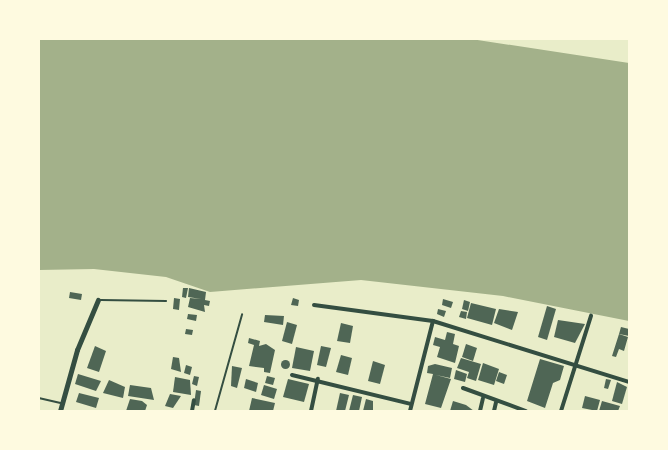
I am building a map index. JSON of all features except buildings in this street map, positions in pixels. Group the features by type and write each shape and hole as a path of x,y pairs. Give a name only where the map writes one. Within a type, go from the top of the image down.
{"street":[{"path":"60,411 77,350 98,300"},
{"path":"314,305 433,321 629,382"},
{"path":"561,411 591,316"},
{"path":"410,411 433,321"},
{"path":"291,375 411,404"},
{"path":"311,411 318,380"},
{"path":"464,388 483,398 526,411"},
{"path":"480,411 483,398"},
{"path":"192,411 194,400"},
{"path":"494,411 496,402"}],"lane":[{"path":"98,300 166,301"},
{"path":"215,411 242,315"},
{"path":"39,398 62,403"}],"shaded area":[{"path":"39,39 471,39 629,63 629,321 503,296 361,280 210,292 166,277 94,269 39,270"}]}
